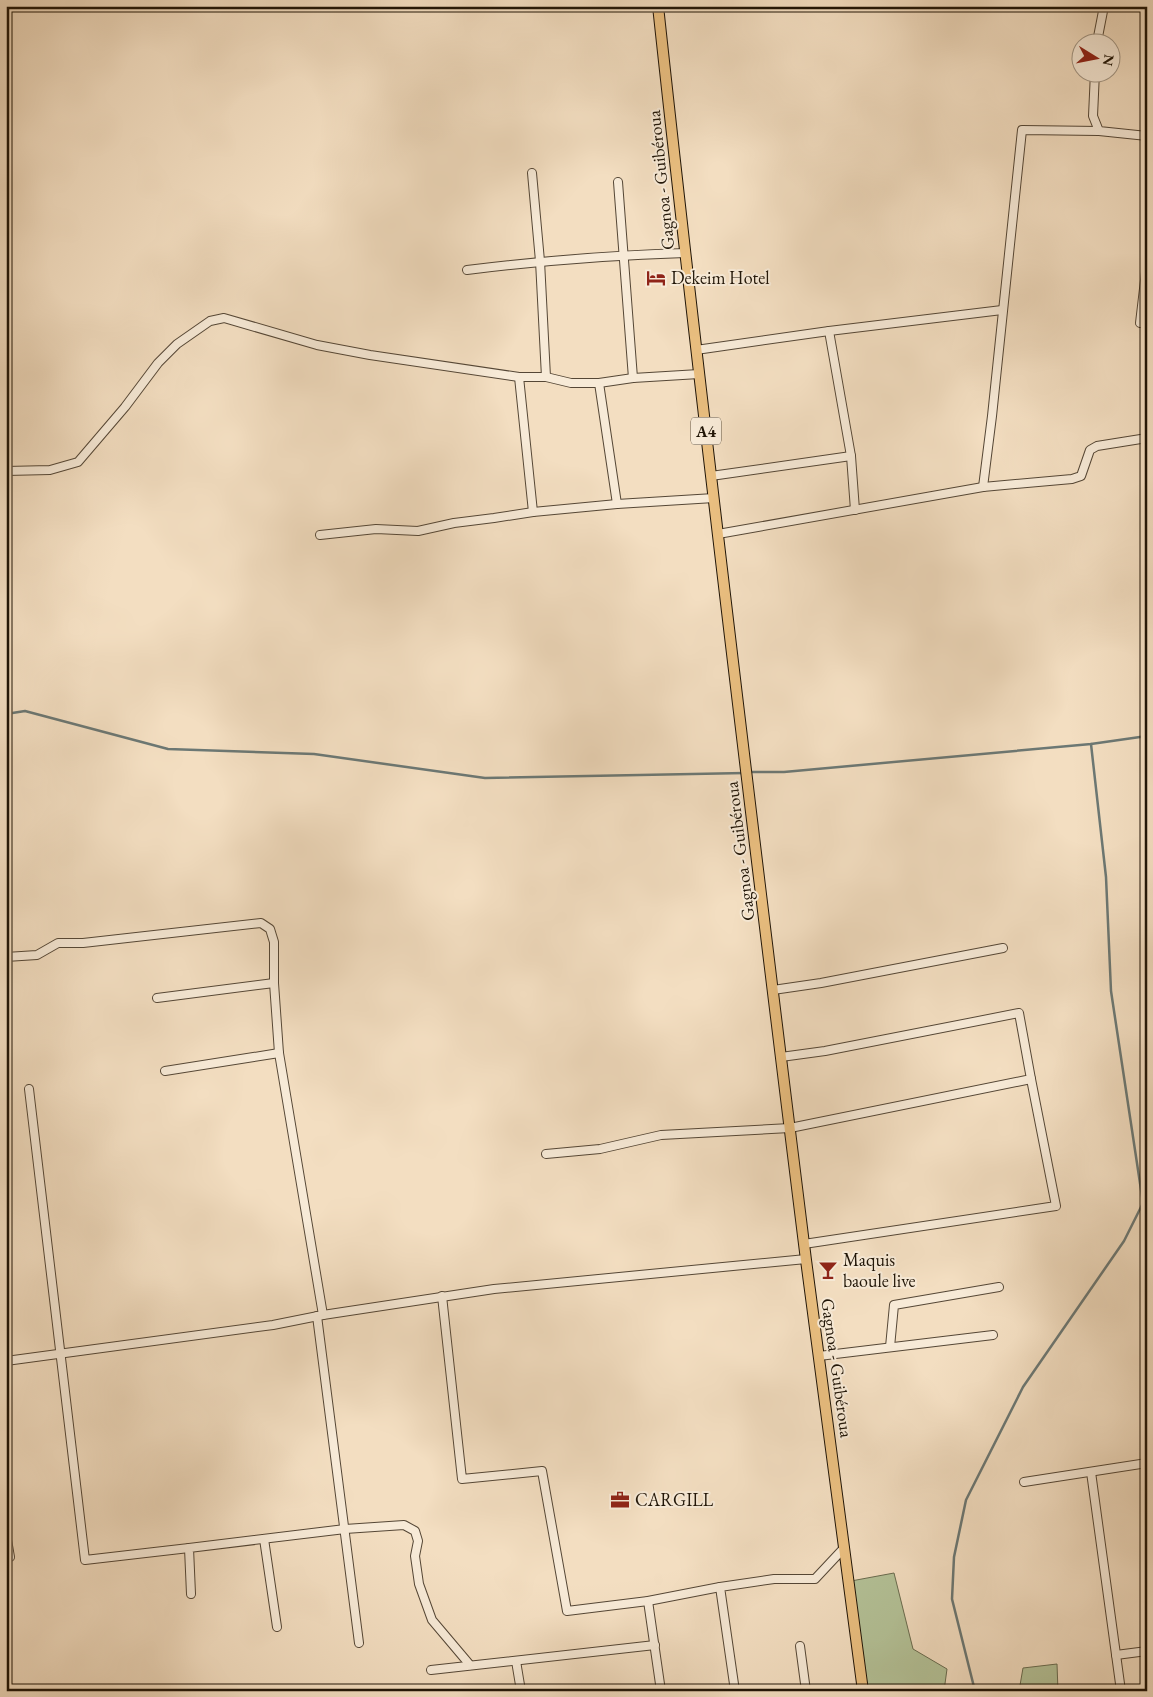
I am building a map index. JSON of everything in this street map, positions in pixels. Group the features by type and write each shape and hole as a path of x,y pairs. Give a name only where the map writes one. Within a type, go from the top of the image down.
{"main road":[{"name":"Gagnoa - Guibéroua","path":"658,6 696,350 781,1057 863,1691"}],"street":[{"path":"1099,32 1104,6"},
{"path":"1094,82 1092,116 1100,130"},
{"path":"983,487 1022,130 1100,130 1147,136"},
{"path":"532,173 540,261 546,377"},
{"path":"618,182 622,255 633,378"},
{"path":"467,270 540,261 685,253"},
{"path":"1147,262 1140,322 1147,323"},
{"path":"696,350 829,331 1002,310"},
{"path":"6,471 50,470 78,462 125,407 158,363 177,344 210,321 224,318 317,345 370,355 519,377 546,377 571,384 699,374"},
{"path":"829,331 851,456 855,510"},
{"path":"519,377 532,512"},
{"path":"599,383 617,504"},
{"path":"718,534 983,487 1072,480 1081,476 1090,450 1097,446 1147,438"},
{"path":"712,476 851,456"},
{"path":"320,536 376,530 418,531 454,523 532,512 714,498"},
{"path":"6,957 37,955 58,943 83,943 261,924 270,929 274,942 274,983 280,1053 320,1315 359,1643"},
{"path":"773,990 1003,948"},
{"path":"157,998 274,983"},
{"path":"781,1057 825,1051 1019,1013 1030,1079 1056,1206 804,1244"},
{"path":"165,1071 280,1053"},
{"path":"546,1154 600,1149 661,1135 790,1128 1030,1079"},
{"path":"29,1089 85,1560 404,1525 415,1531 418,1541 415,1556 419,1584 432,1620 470,1665"},
{"path":"6,1361 273,1325 320,1315 494,1289 806,1259"},
{"path":"890,1347 894,1304 999,1286"},
{"path":"442,1296 462,1480 542,1471 567,1611 648,1601 774,1579 815,1579 844,1548"},
{"path":"819,1356 993,1335"},
{"path":"1024,1482 1147,1463"},
{"path":"1090,1472 1121,1691"},
{"path":"6,1534 10,1557"},
{"path":"264,1539 277,1627"},
{"path":"189,1548 191,1594"},
{"path":"720,1588 735,1691"},
{"path":"648,1601 661,1691"},
{"path":"431,1670 655,1645"},
{"path":"800,1646 806,1691"},
{"path":"1116,1655 1147,1651"},
{"path":"516,1660 521,1691"}],"green space":[{"path":"894,1573 913,1649 947,1669 944,1691 864,1691 851,1581"},
{"path":"1057,1664 1058,1691 1019,1691 1023,1668"}],"waterway":[{"path":"6,714 25,711 168,749 314,754 485,778 745,773"},
{"path":"750,772 784,772 1091,744 1147,736"},
{"path":"1091,744 1106,877 1111,991 1143,1203 1147,1203"},
{"path":"975,1691 952,1599 954,1557 966,1500 1023,1387 1124,1241 1143,1203"}],"place":[{"name":"Dekeim Hotel","path":"656,278"},
{"name":"Maquis baoule live","path":"828,1270"},
{"name":"CARGILL","path":"620,1500"}]}
